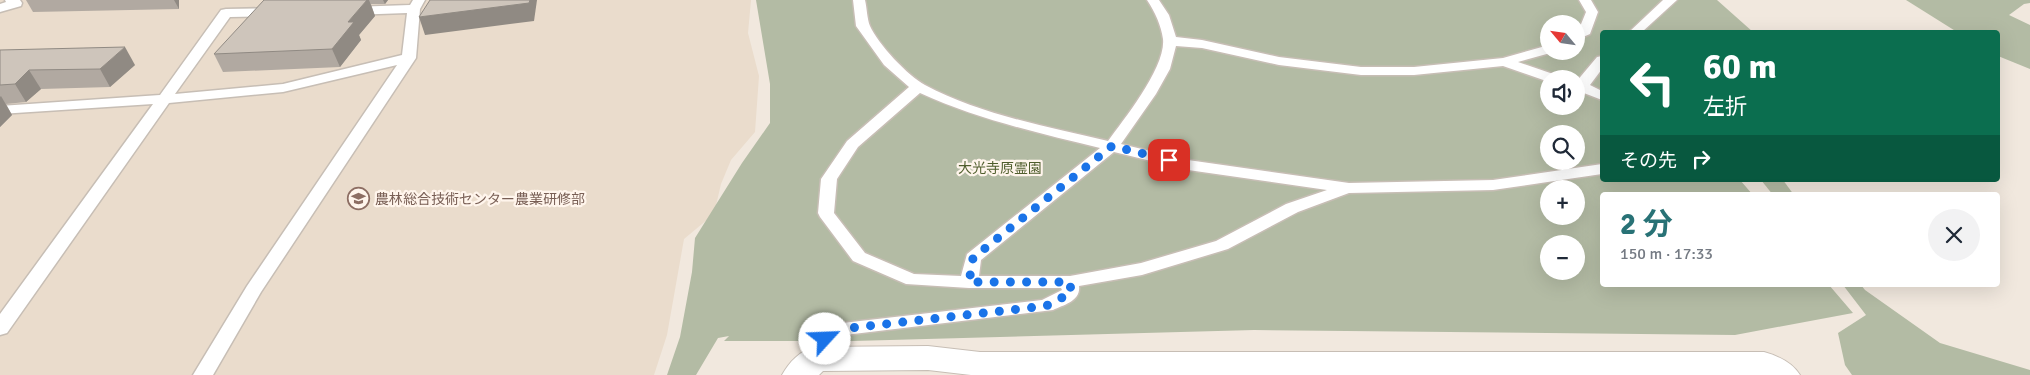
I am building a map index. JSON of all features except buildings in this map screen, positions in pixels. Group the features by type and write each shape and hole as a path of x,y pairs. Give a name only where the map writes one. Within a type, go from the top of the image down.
{"street":[{"path":"807,367 928,358 980,369 1591,370 1764,364 1783,375"}],"lane":[{"path":"0,8 16,3 11,0"},
{"path":"859,0 863,26 889,62 918,88 959,105 1031,127 1188,165 1349,188 1492,185 1600,170"},
{"path":"969,282 973,258 1112,146 1149,94 1163,69 1170,41 1163,15 1152,0"},
{"path":"1585,0 1592,12 1585,31"},
{"path":"1637,30 1671,0"},
{"path":"203,375 253,290 409,58 417,5 335,11"},
{"path":"0,328 226,13 285,12"},
{"path":"1170,41 1202,44 1279,61 1361,71 1414,71 1504,62 1540,52"},
{"path":"0,110 166,99 282,88 409,58"},
{"path":"1504,62 1540,74"},
{"path":"1585,79 1600,62"},
{"path":"918,88 852,144 829,178 826,213 859,258 912,280 1070,282 1142,269 1222,245 1292,208 1349,188"},
{"path":"1585,89 1600,95"},
{"path":"807,367 825,339 841,329 1046,306 1071,293 1070,282"}],"shaded area":[{"name":"農林総合技術センター農業研修部","path":"0,0 751,0 748,33 759,76 755,132 731,160 721,184 714,214 684,239 667,335 654,375 0,375"}],"green space":[{"name":"大光寺原霊園","path":"756,0 1717,0 1751,30 1600,30 1600,182 1742,182 1750,192 1600,192 1600,287 1831,287 1853,313 1735,335 1254,330 853,341 724,341 729,336 718,338 696,375 667,375 680,337 692,272 695,238 742,163 770,123 770,84"},
{"path":"1906,0 2030,0 2030,3 2024,4 2009,15 2030,25 2030,69 2000,57 2000,30 1954,30"},
{"path":"1763,182 1784,182 1792,192 1771,192"},
{"path":"1845,287 1863,287 1940,343 2030,370 2030,375 1852,375 1845,365 1838,333 1866,315"}],"place":[{"name":"農林総合技術センター農業研修部","path":"359,199"}],"route":[{"path":"825,339 841,329 1046,306 1071,293 1070,282 969,282 973,258 1112,146 1169,160"}]}
